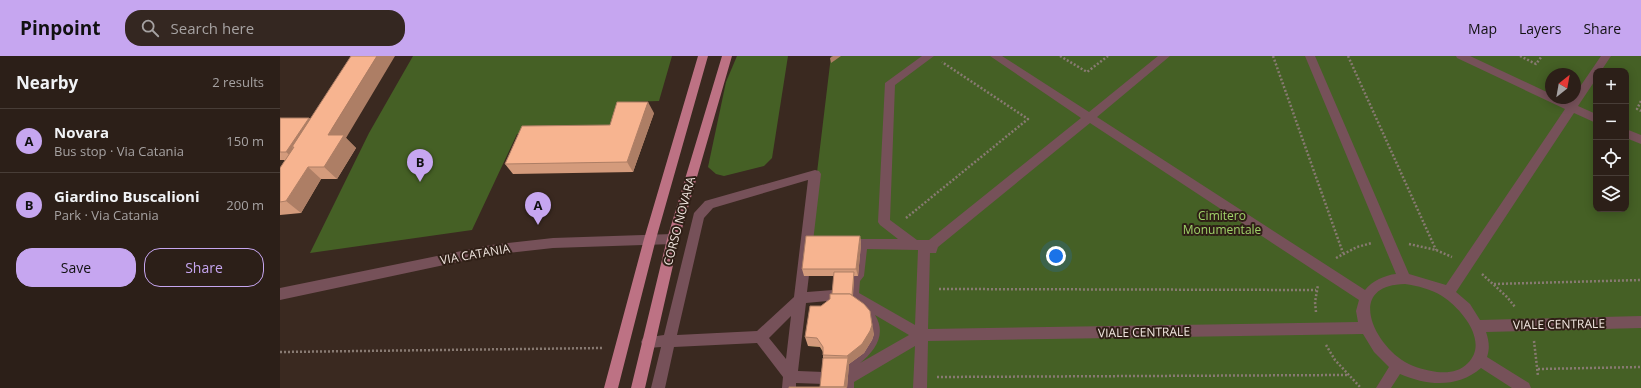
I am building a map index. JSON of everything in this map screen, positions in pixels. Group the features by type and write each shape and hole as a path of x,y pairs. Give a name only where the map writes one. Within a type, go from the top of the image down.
{"main road":[{"name":"CORSO NOVARA","path":"638,388 673,239 727,56"},
{"name":"CORSO NOVARA","path":"611,388 650,239 702,57"}],"street":[{"path":"995,56 1366,298"},
{"path":"929,383 925,335 928,248 1165,56"},
{"path":"1310,56 1405,279"},
{"path":"1461,56 1593,118"},
{"path":"1448,294 1606,56"},
{"path":"913,244 884,222 890,83 934,58"},
{"path":"1629,134 1641,140"},
{"path":"658,388 698,216 709,204 816,174 789,381"},
{"name":"VIA CATANIA","path":"280,294 491,250 553,243 673,239"},
{"path":"847,383 849,364 864,353 874,334 871,320 866,313 852,304 854,276 858,276 861,244 913,244 928,248"},
{"path":"920,388 931,289 928,248"},
{"path":"1405,279 1422,282 1448,294 1469,312 1478,326 1482,341 1480,360 1475,367 1450,384 1428,378 1398,366 1375,345 1366,328 1363,312 1366,298 1375,287 1388,281 1405,279"},
{"path":"648,342 760,337 801,298 833,296"},
{"path":"853,296 925,335"},
{"name":"VIALE CENTRALE","path":"1478,326 1641,322"},
{"name":"VIALE CENTRALE","path":"925,335 1366,328"},
{"path":"847,383 925,335"},
{"path":"760,337 789,381"},
{"path":"1480,360 1524,388"},
{"path":"1383,388 1398,366"},
{"path":"789,381 796,377 824,378"}],"path":[{"path":"1060,56 1087,72 1108,56"},
{"path":"1273,56 1343,253"},
{"path":"1348,56 1436,250"},
{"path":"1520,56 1536,64 1542,56"},
{"path":"893,228 1028,119 934,58"},
{"path":"1641,101 1636,109 1641,111"},
{"path":"1494,284 1641,280"},
{"path":"931,289 1316,290"},
{"path":"1319,329 1332,355 1347,375 1361,388"},
{"path":"280,352 621,348"},
{"path":"1538,369 1641,367"},
{"path":"929,383 1347,375"}],"green space":[{"path":"413,56 672,56 659,101 625,102 614,133 517,134 472,230 310,253 369,133"},
{"path":"737,56 788,56 772,158 764,166 724,176 716,174 708,167 726,82"},
{"name":"Cimitero Monumentale","path":"831,56 1641,56 1641,388 823,388 826,356 820,347 808,346 813,315 828,312 835,276 809,239"}],"building":[{"path":"351,56 377,56 328,135 344,135 324,167 308,167 286,201 280,202 280,168"},
{"path":"617,102 648,102 627,162 505,164 522,126 610,125"},
{"path":"280,118 309,118 286,152 280,152"},
{"path":"806,236 860,236 856,269 802,269"},
{"path":"834,272 854,272 852,295 832,294"},
{"path":"830,294 850,294 864,304 870,311 872,325 870,331 862,344 847,356 823,355 823,347 817,338 805,337 810,306 821,306 830,299"},
{"path":"823,358 848,358 844,387 820,387"},
{"path":"789,387 847,387 789,388"}],"place":[{"name":"Giardino Buscalioni","path":"420,182"},
{"name":"Novara","path":"538,225"}]}
